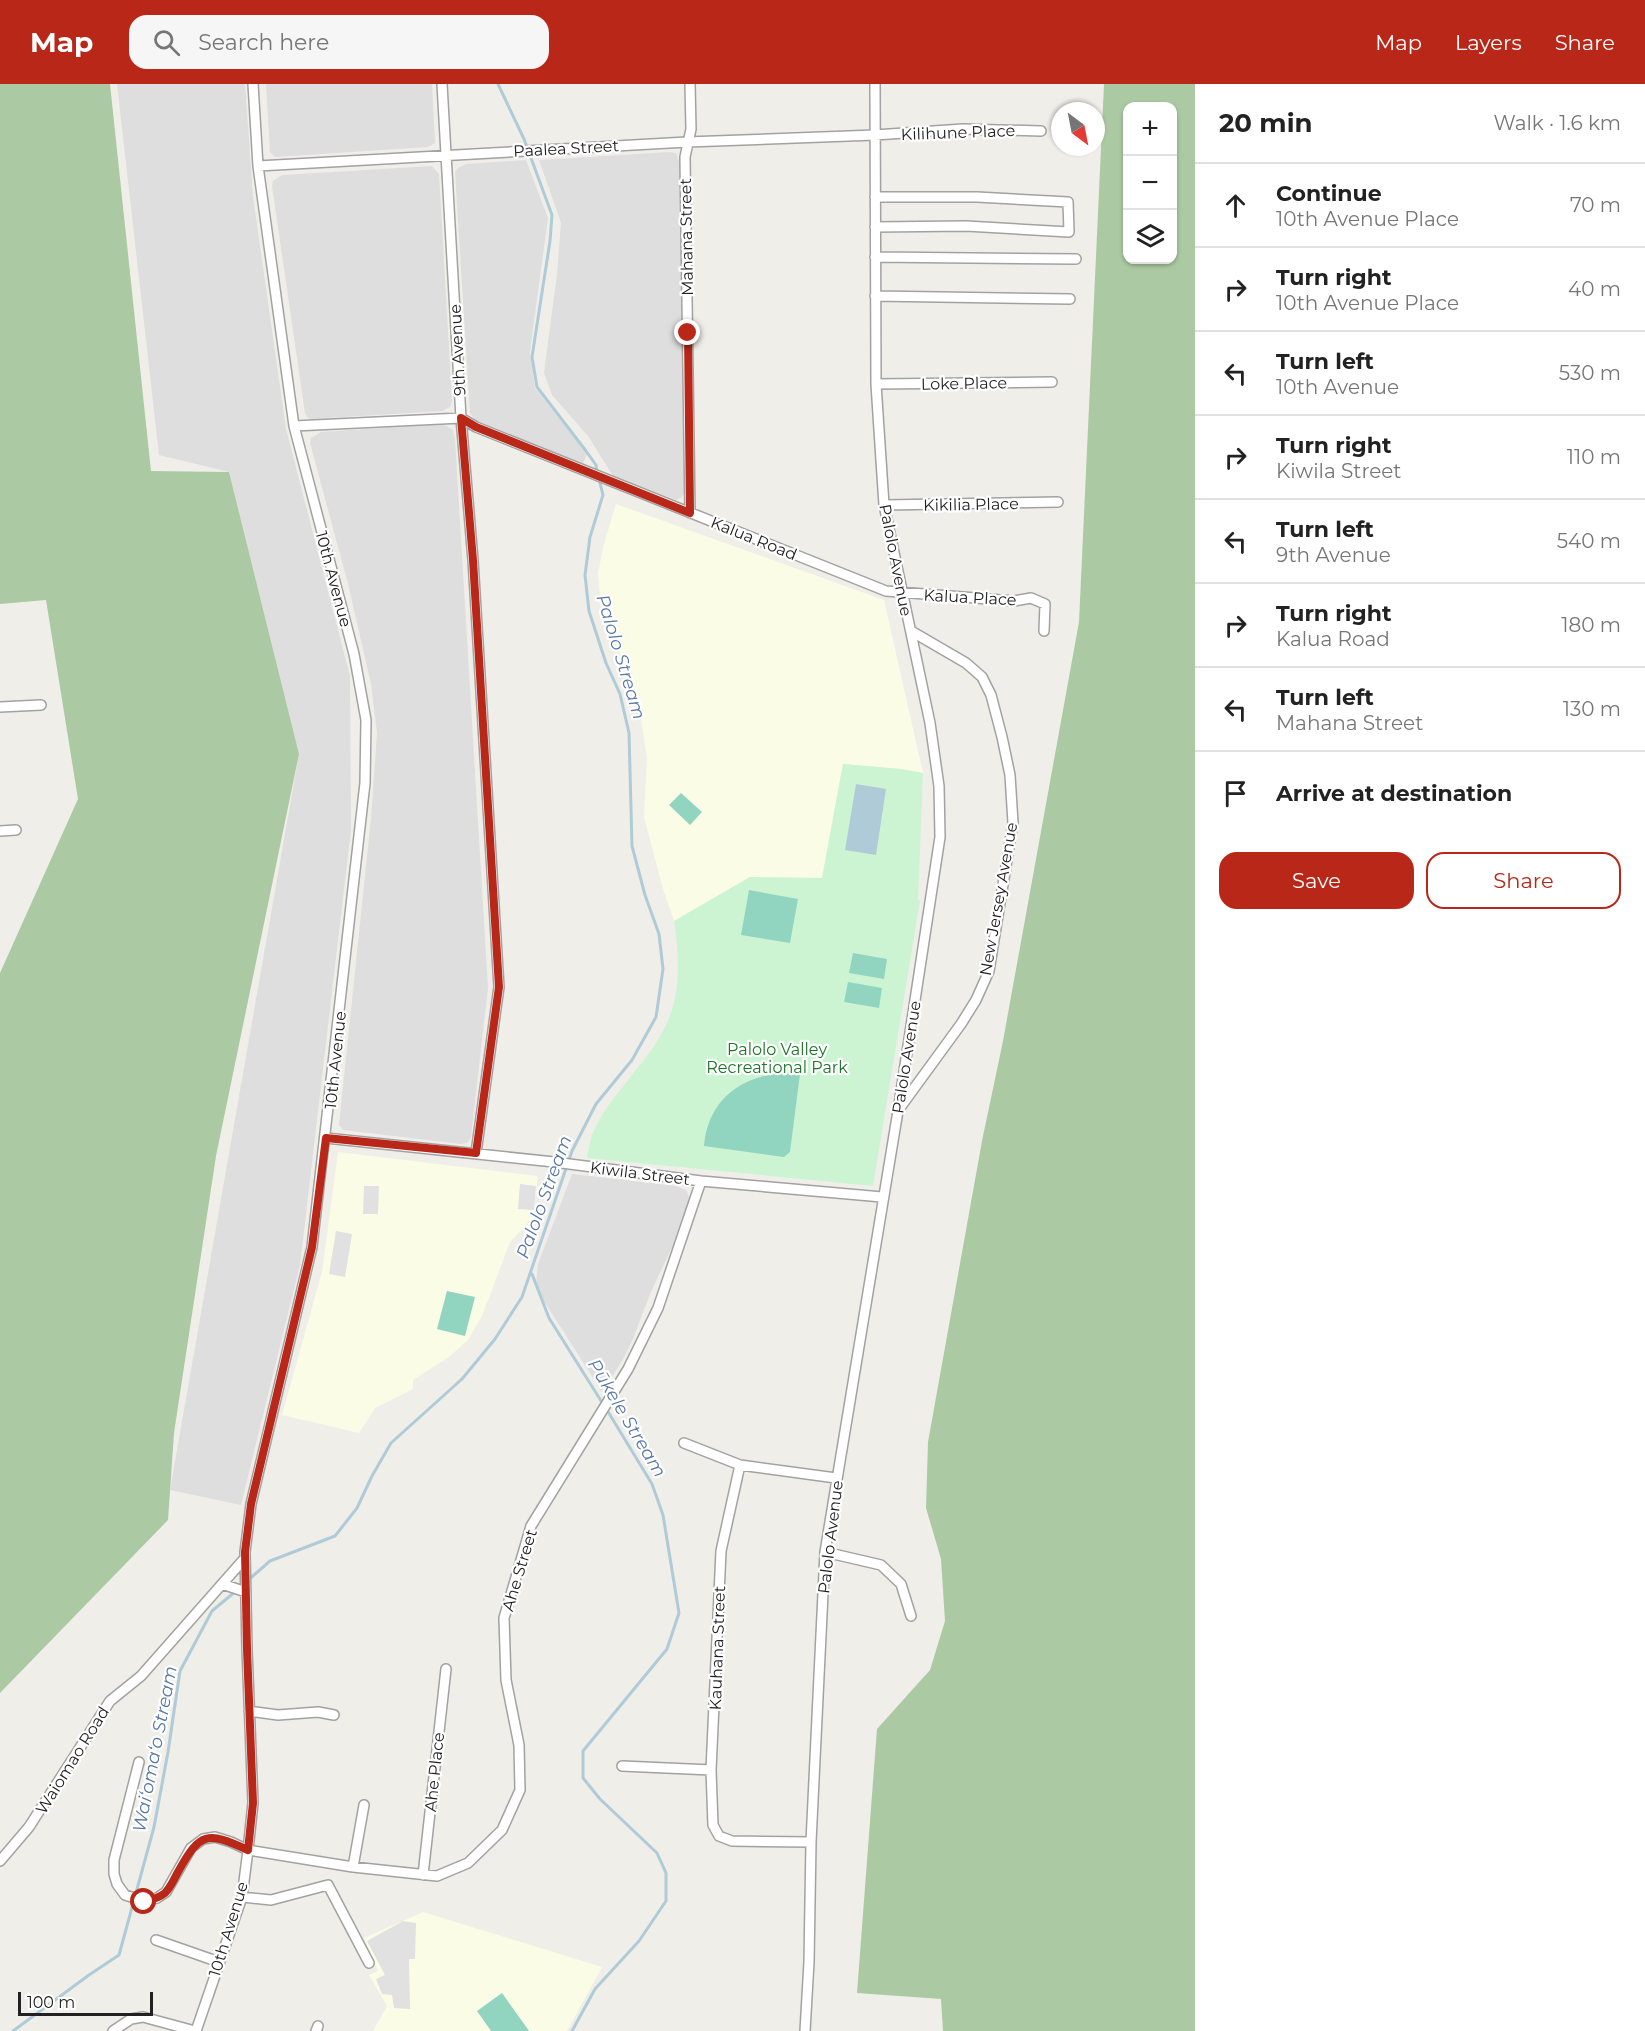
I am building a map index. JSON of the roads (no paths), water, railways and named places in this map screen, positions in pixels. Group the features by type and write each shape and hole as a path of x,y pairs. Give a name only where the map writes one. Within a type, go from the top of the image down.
{"street":[{"name":"10th Avenue","path":"195,2031 242,1897 253,1803 245,1558 251,1504 312,1247 365,783 366,720 354,654 294,426 258,166 254,84"},
{"name":"9th Avenue","path":"442,84 461,418 473,560 499,987 476,1153"},
{"name":"Mahana Street","path":"690,84 691,129 685,157 690,513"},
{"name":"Palolo Avenue","path":"805,2031 809,1962 811,1842 825,1552 898,1111 940,837 941,808 937,770 884,505 876,384 875,84"},
{"name":"Kilihune Place","path":"875,135 963,129 1041,131"},
{"name":"Paalea Street","path":"258,166 687,142 875,135"},
{"path":"875,197 978,197 1068,202 1069,232 966,226 875,227"},
{"path":"875,256 1076,259"},
{"path":"875,296 1070,299"},
{"name":"Loke Place","path":"876,384 1052,382"},
{"path":"294,426 461,418"},
{"name":"Kalua Road","path":"461,418 476,427 615,484 886,591 903,593"},
{"name":"Kikilia Place","path":"884,505 1058,502"},
{"name":"Kalua Place","path":"903,593 1014,601 1031,598 1045,604 1044,631"},
{"name":"New Jersey Avenue","path":"898,1111 961,1024 976,1000 989,971 1013,823 1010,775 1002,736 991,695 982,678 966,663 910,631"},
{"path":"0,707 40,705"},
{"path":"0,831 16,830"},
{"name":"Kiwila Street","path":"326,1138 476,1153 702,1181 882,1197"},
{"name":"Ahe Street","path":"139,1762 114,1860 114,1874 117,1884 125,1895 144,1902 158,1898 166,1892 191,1848 203,1839 215,1837 248,1850 353,1867 437,1876 468,1863 502,1830 520,1790 519,1744 506,1680 504,1618 531,1526 628,1369 658,1308 702,1181"},
{"path":"684,1443 740,1465 836,1478"},
{"name":"Kauhana Street","path":"740,1465 721,1551 711,1770 713,1825 719,1836 732,1841 811,1842"},
{"path":"825,1552 881,1565 901,1584 911,1616"},
{"name":"Waiomao Road","path":"3,1856 29,1827 110,1701 141,1676 245,1558"},
{"path":"222,1584 246,1592"},
{"name":"Ahe Place","path":"423,1875 446,1669"},
{"path":"249,1711 278,1715 318,1712 334,1715"},
{"path":"622,1766 711,1770"},
{"path":"353,1867 364,1804"},
{"path":"242,1897 271,1900 328,1885 369,1964"},
{"path":"156,1940 219,1962"},
{"path":"112,2031 131,2019 144,2016 195,2031"}],"water":[{"path":"856,784 886,789 876,855 845,850"}],"waterway":[{"name":"Palolo Stream","path":"498,84 524,139 552,215 532,357 537,387 596,465 597,473"},
{"name":"Palolo Stream","path":"247,1581 270,1561 335,1536 357,1508 391,1443 462,1379 495,1339 522,1297 572,1151 596,1104 632,1060 656,1017 663,969 659,934 645,895 632,846 629,733 620,694 606,663 589,611 585,575 590,537 603,495 599,479"},
{"name":"Pūkele Stream","path":"532,1274 549,1318 603,1404"},
{"name":"Pūkele Stream","path":"572,2031 595,1989 639,1941 666,1901 666,1873 657,1853 600,1799 583,1778 583,1751 667,1649 679,1613 663,1515 652,1484 607,1410"},
{"name":"Waiʻomaʻo Stream","path":"13,2031 119,1955 154,1827 180,1671 212,1611 236,1591"}],"park label":[{"name":"Palolo Valley Recreational Park","path":"777,1058"}]}
